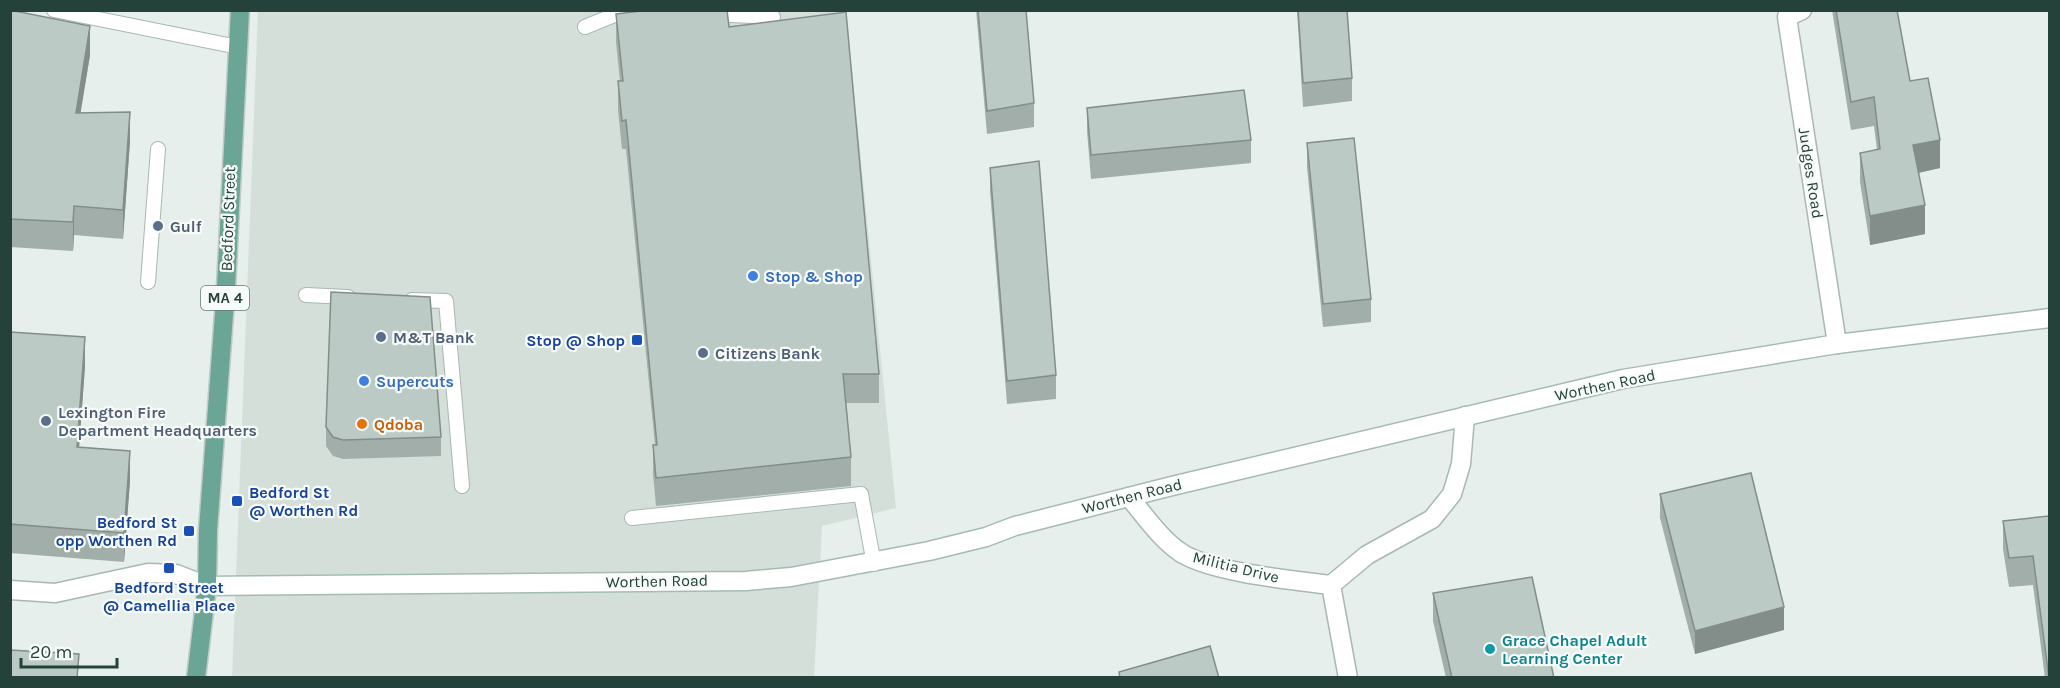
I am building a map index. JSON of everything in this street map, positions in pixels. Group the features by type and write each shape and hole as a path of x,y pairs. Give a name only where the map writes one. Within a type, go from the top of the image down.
{"main road":[{"name":"Bedford Street","path":"196,678 207,586 208,530 225,287 240,10"},
{"name":"Judges Road","path":"1802,10 1787,17 1837,344"},
{"name":"Worthen Road","path":"207,586 746,581 791,577 874,564 986,537 1015,526 1129,497 1623,379 1837,344 2049,318"},
{"path":"1348,678 1331,585 1367,555 1432,519 1452,494 1461,464 1465,416"},
{"name":"Militia Drive","path":"1129,497 1160,534 1183,554 1218,566 1260,575 1331,585"},
{"path":"10,590 55,593 148,573 176,574 207,586"}],"lane":[{"path":"54,10 238,47"},
{"path":"585,27 624,11 670,13"},
{"path":"693,14 773,17"},
{"path":"148,282 158,149"},
{"path":"306,295 364,297"},
{"path":"399,299 446,301 462,486"},
{"path":"632,518 861,494 874,564"}],"shaded area":[{"path":"258,11 846,11 896,508 822,526 814,677 232,678"}],"building":[{"path":"10,10 90,26 76,113 130,112 123,210 74,206 73,222 10,219"},
{"name":"Stop & Shop","path":"650,10 727,10 729,27 846,12 879,374 843,374 851,457 656,478 653,445 657,445 626,120 622,121 618,81 623,81 616,14"},
{"path":"978,10 1026,10 1034,103 987,111"},
{"path":"1298,10 1347,10 1352,78 1303,83"},
{"path":"1836,10 1897,10 1910,81 1928,78 1940,140 1913,145 1925,205 1870,216 1860,153 1880,149 1874,97 1851,102"},
{"path":"1244,90 1251,140 1091,155 1087,108"},
{"path":"1354,138 1371,299 1323,304 1307,143"},
{"path":"1039,161 1056,375 1007,381 990,168"},
{"path":"331,292 430,297 441,437 343,440 333,437 326,427"},
{"name":"Lexington Fire Department Headquarters","path":"10,332 85,337 77,447 130,451 124,533 10,524"},
{"path":"1751,473 1784,607 1695,631 1660,494"},
{"path":"2049,516 2049,678 2033,556 2009,558 2003,521"},
{"name":"Grace Chapel Adult Learning Center","path":"1532,577 1554,678 1452,678 1433,593"},
{"path":"1210,646 1219,678 1120,678 1119,672"},
{"path":"10,650 79,654 77,678 10,678"}],"place":[{"name":"Gulf","path":"158,226"},
{"name":"Stop & Shop","path":"753,276"},
{"name":"M&T Bank","path":"381,337"},
{"name":"Stop @ Shop","path":"637,340"},
{"name":"Citizens Bank","path":"703,353"},
{"name":"Supercuts","path":"364,381"},
{"name":"Lexington Fire Department Headquarters","path":"46,421"},
{"name":"Qdoba","path":"362,424"},
{"name":"Bedford St @ Worthen Rd","path":"237,501"},
{"name":"Bedford St opp Worthen Rd","path":"189,531"},
{"name":"Bedford Street @ Camellia Place","path":"169,568"},
{"name":"Grace Chapel Adult Learning Center","path":"1490,649"}]}
